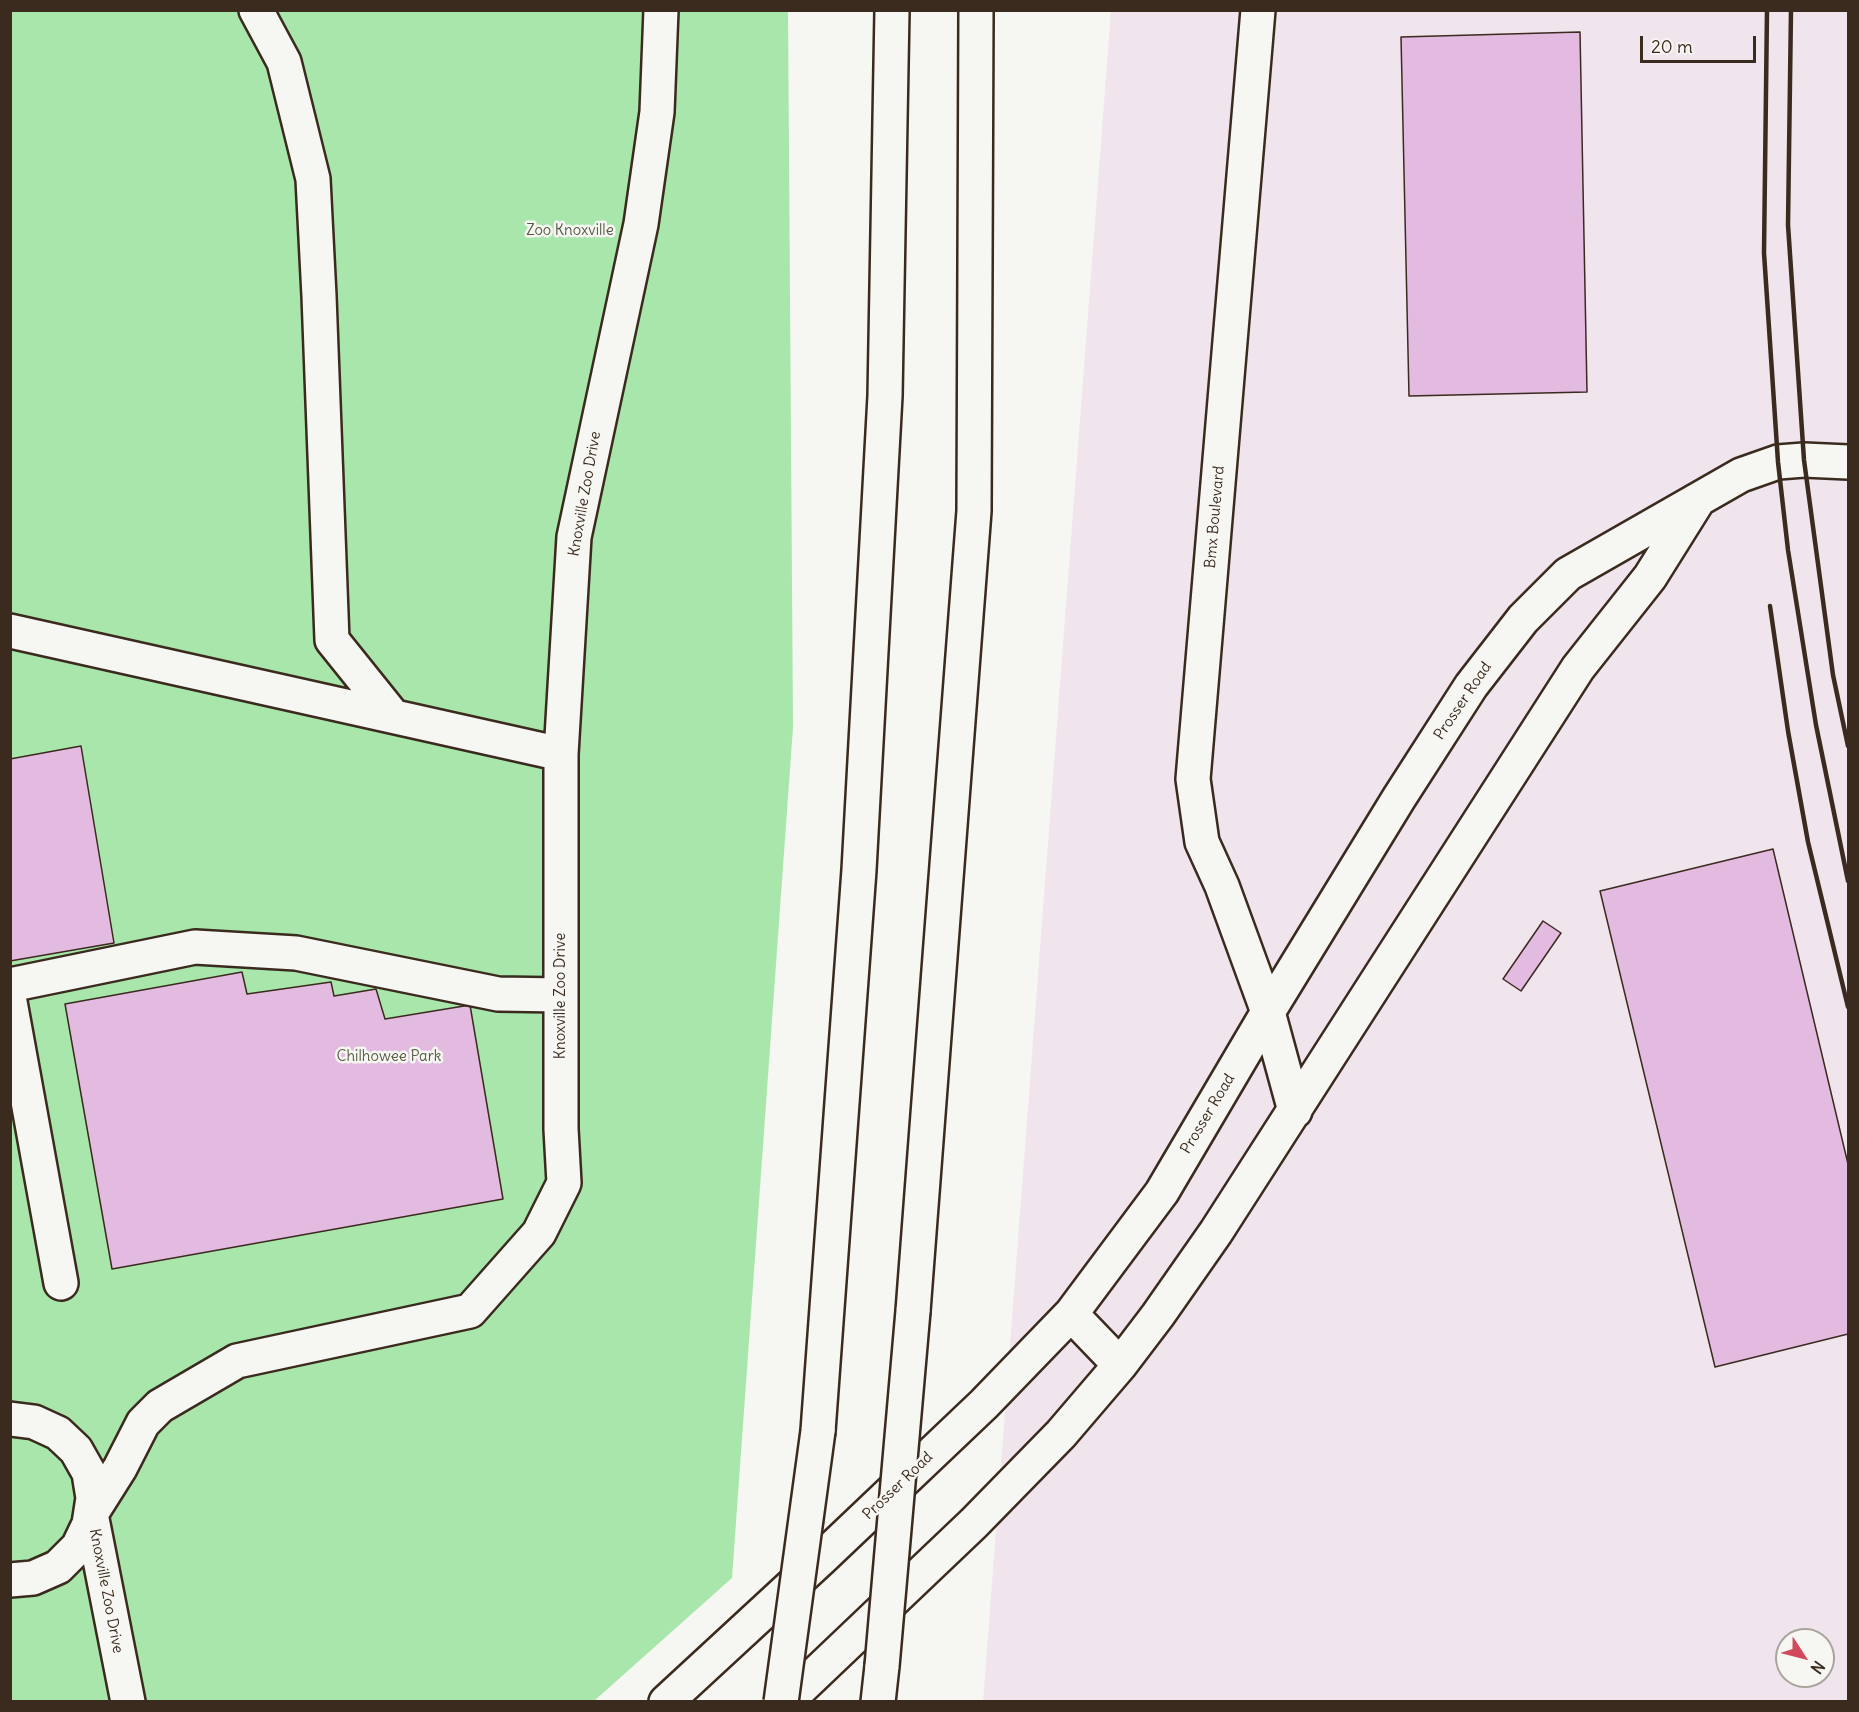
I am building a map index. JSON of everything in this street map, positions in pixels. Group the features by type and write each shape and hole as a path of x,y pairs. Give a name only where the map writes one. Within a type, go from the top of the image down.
{"main road":[{"path":"256,10 284,62 313,179 332,640 393,716"},
{"name":"Knoxville Zoo Drive","path":"128,1701 91,1514 120,1468 143,1423 160,1406 237,1361 470,1311 539,1233 564,1183 561,1130 561,754 574,537 641,224 657,112 661,10"},
{"path":"781,1701 818,1431 858,882 885,408 892,10"},
{"path":"878,1701 913,1311 974,511 976,10"},
{"name":"Bmx Boulevard","path":"1258,10 1193,779 1202,842 1222,886 1268,1012 1294,1111"},
{"name":"Prosser Road","path":"666,1701 849,1533 984,1404 1071,1314 1162,1192 1268,1012 1399,798 1471,686 1523,619 1568,574 1741,475 1778,462 1804,460 1848,462"},
{"name":"Prosser Road","path":"786,1701 974,1523 1061,1434 1120,1365 1158,1315 1294,1111 1578,668 1650,577 1699,498"},
{"path":"10,631 561,754"},
{"path":"10,985 195,947 296,953 498,994 561,995"},
{"path":"10,1002 61,1283"},
{"path":"1071,1314 1120,1365"},
{"path":"10,1419 34,1422 58,1433 76,1450 89,1473 93,1498 89,1524 78,1547 58,1567 33,1578 10,1580"}],"shaded area":[{"path":"1111,11 1848,11 1848,1701 983,1702"}],"green space":[{"name":"Chilhowee Park","path":"11,11 788,11 793,727 732,1578 594,1701 11,1702"}],"building":[{"path":"1580,32 1587,392 1409,396 1401,37"},
{"path":"81,746 114,943 10,961 10,759"},
{"path":"1773,849 1848,1164 1848,1334 1715,1367 1600,891"},
{"path":"1543,921 1561,933 1521,991 1503,979"},
{"path":"242,972 247,994 331,982 334,996 376,989 385,1019 470,1005 503,1199 112,1269 65,1004"}],"railway":[{"path":"1767,10 1764,253 1778,462 1788,550 1816,725 1848,881"},
{"path":"1791,10 1788,225 1804,460 1833,675 1848,746"},
{"path":"1770,606 1788,731 1808,842 1848,1007"}],"park label":[{"name":"Zoo Knoxville","path":"570,231"}]}
